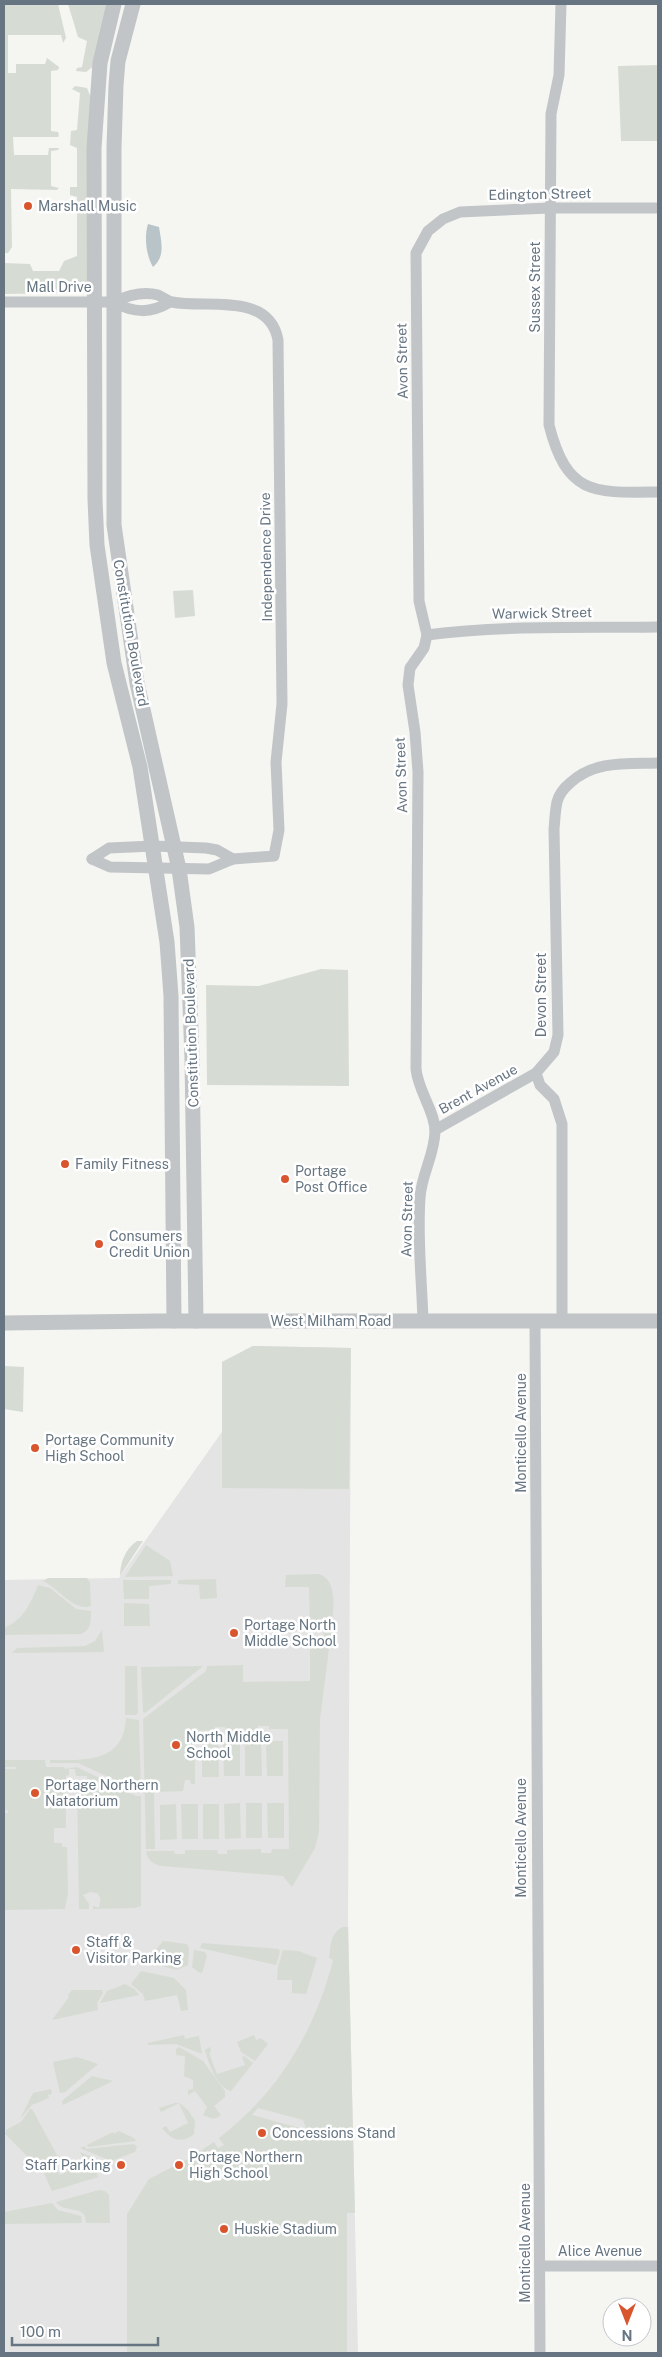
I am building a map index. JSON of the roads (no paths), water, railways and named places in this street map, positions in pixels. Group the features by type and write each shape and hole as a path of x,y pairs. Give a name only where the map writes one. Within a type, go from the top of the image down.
{"street":[{"name":"Constitution Boulevard","path":"114,4 100,62 94,148 94,450 98,545 114,663 140,767 167,942 171,996 174,1321"},
{"name":"Constitution Boulevard","path":"133,4 118,61 116,84 114,525 137,682 175,847 187,927 191,1020 196,1321"},
{"name":"Sussex Street","path":"561,4 560,75 551,114 549,425 563,466 573,478 593,488 616,493 658,492"},
{"name":"Edington Street","path":"428,231 443,218 460,212 550,208 658,208"},
{"name":"Avon Street","path":"423,1322 420,1199 423,1174 432,1149 435,1130 418,1083 416,1068 418,772 415,732 408,684 410,668 424,648 427,636 419,601 415,267 416,253 428,231"},
{"name":"Independence Drive","path":"114,302 128,295 158,295 170,302 216,303 249,308 257,311 274,326 278,340 282,696 276,762 279,830 274,856 233,859 209,869 110,867 92,859 109,848 153,846 217,850 233,859"},
{"name":"Mall Drive","path":"4,302 114,302"},
{"name":"Warwick Street","path":"427,636 460,630 506,628 658,627"},
{"name":"Devon Street","path":"536,1073 554,1052 558,1036 554,829 557,801 562,791 572,781 595,768 609,764 658,763"},
{"name":"Brent Avenue","path":"435,1130 536,1073"},
{"path":"536,1073 540,1084 554,1099 562,1124 562,1322"},
{"name":"West Milham Road","path":"4,1324 174,1321 658,1321"},
{"name":"Monticello Avenue","path":"535,1322 540,2353"},
{"name":"Alice Avenue","path":"541,2266 658,2266"}],"place":[{"name":"Marshall Music","path":"28,206"},
{"name":"Family Fitness","path":"65,1164"},
{"name":"Portage Post Office","path":"285,1179"},
{"name":"Consumers Credit Union","path":"99,1244"},
{"name":"Portage Community High School","path":"35,1448"},
{"name":"Portage North Middle School","path":"234,1633"},
{"name":"North Middle School","path":"176,1745"},
{"name":"Portage Northern Natatorium","path":"35,1793"},
{"name":"Staff & Visitor Parking","path":"76,1950"},
{"name":"Concessions Stand","path":"262,2133"},
{"name":"Staff Parking","path":"121,2165"},
{"name":"Portage Northern High School","path":"179,2165"},
{"name":"Huskie Stadium","path":"224,2229"}]}
